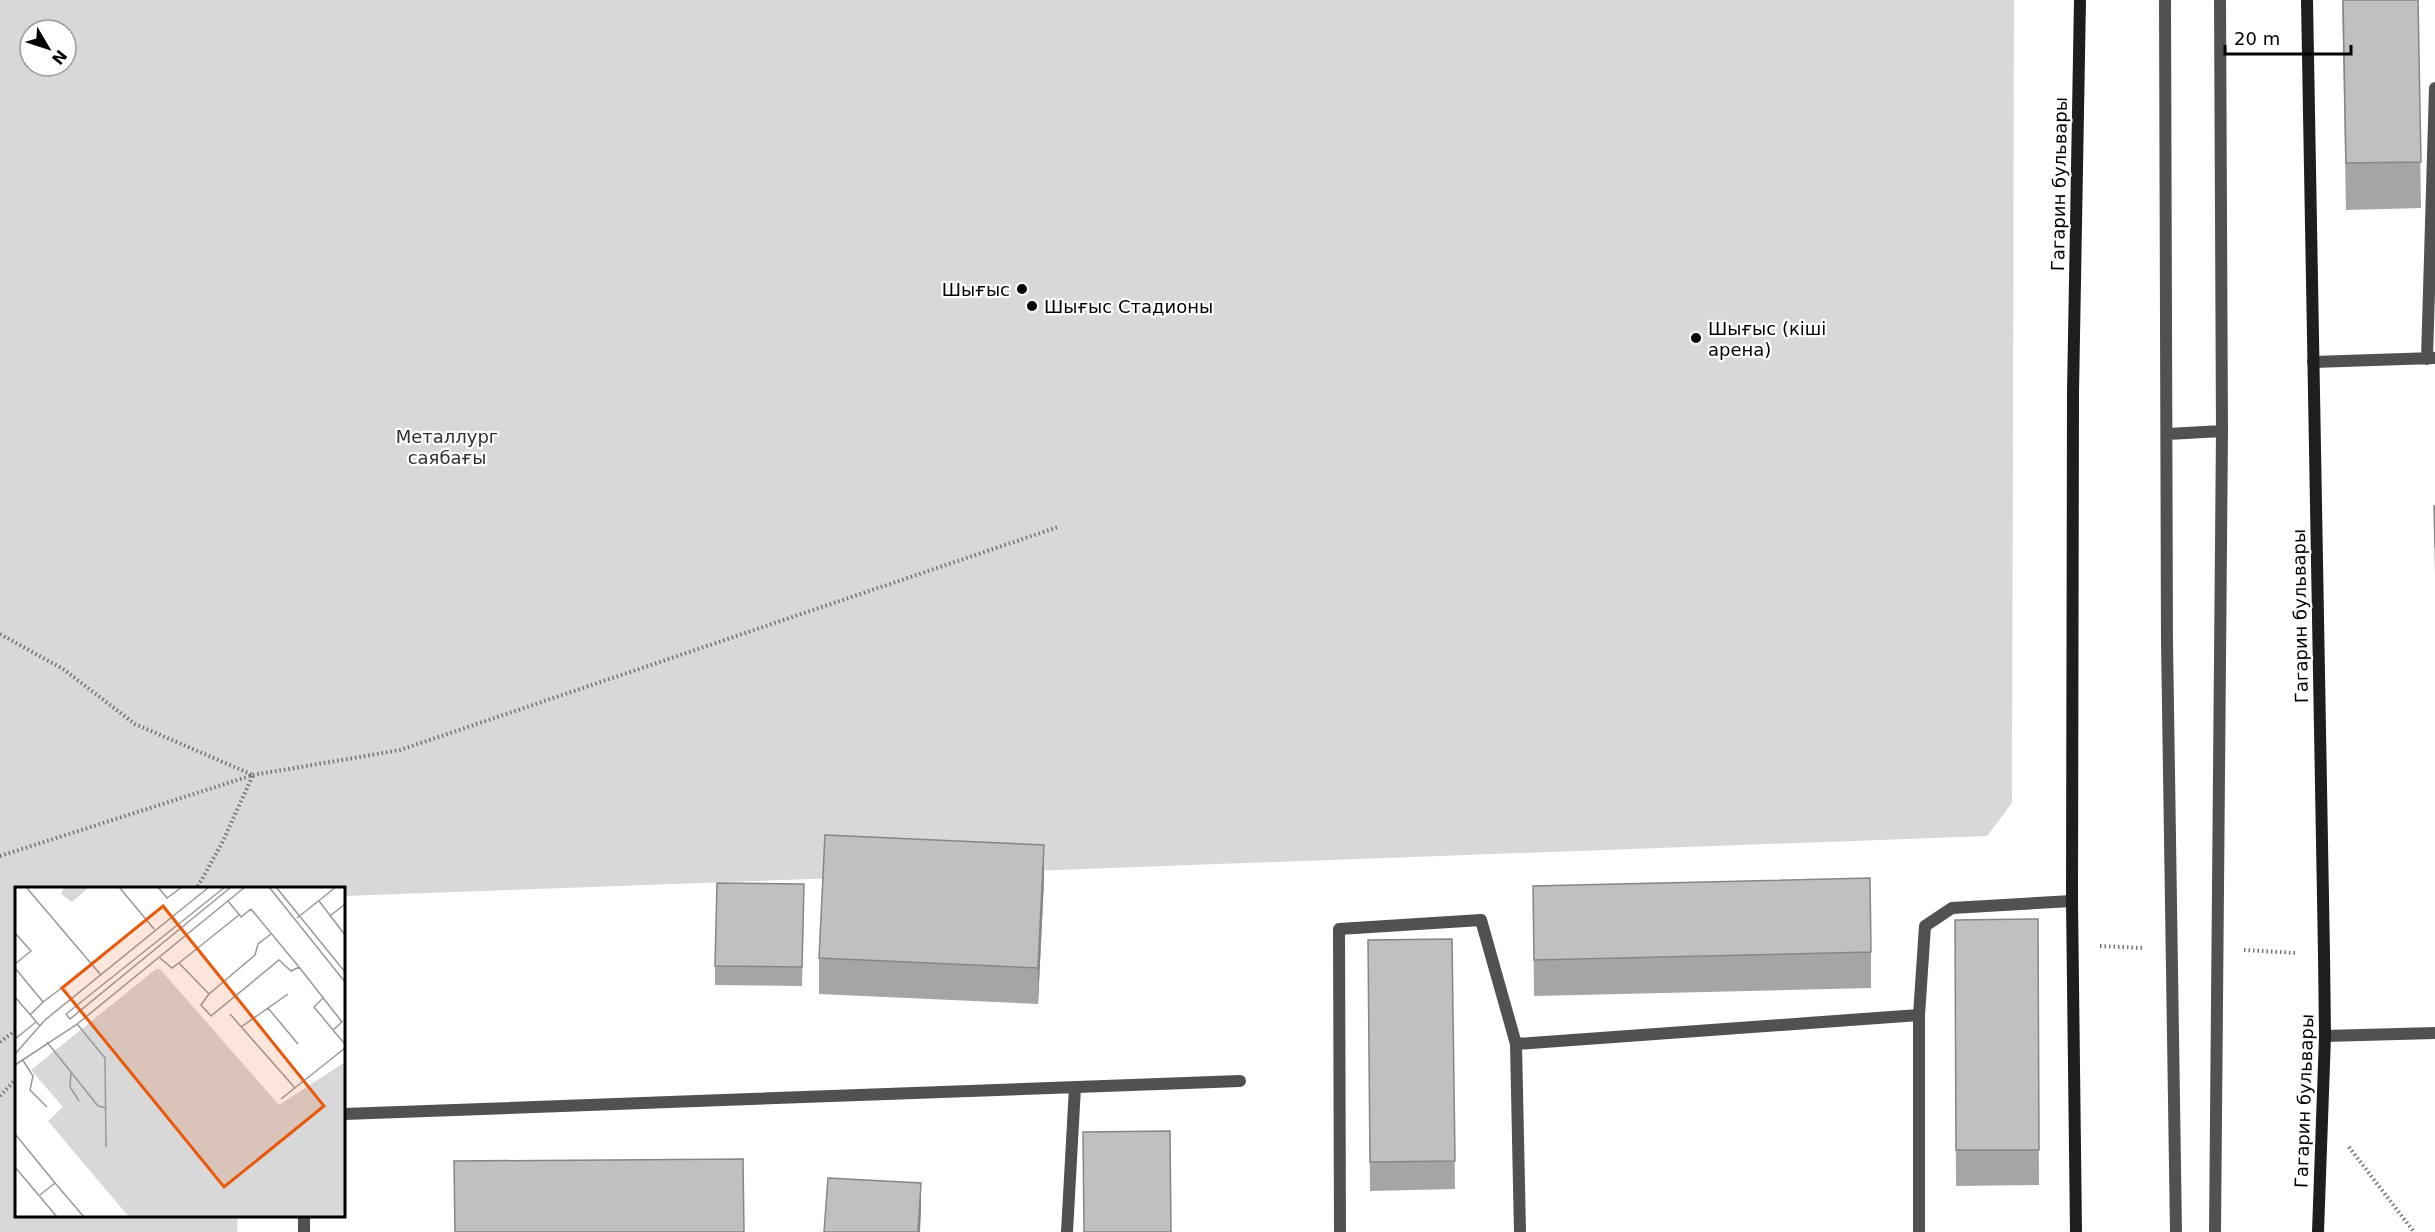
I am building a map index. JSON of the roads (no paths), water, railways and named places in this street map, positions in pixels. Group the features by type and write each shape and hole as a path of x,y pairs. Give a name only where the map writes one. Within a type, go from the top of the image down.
{"main road":[{"name":"Гагарин бульвары","path":"2076,1232 2072,901 2073,393 2080,0"},
{"name":"Гагарин бульвары","path":"2307,0 2325,1035 2318,1232"}],"street":[{"path":"2165,0 2167,641 2176,1232"},
{"path":"2215,1232 2222,431 2220,0"},
{"path":"2313,362 2431,358 2435,88"},
{"path":"2168,434 2222,431"},
{"path":"1919,1232 1919,1015 1925,926 1952,908 2072,901"},
{"path":"1340,1232 1339,929 1481,920 1516,1044 1520,1232"},
{"path":"1516,1044 1919,1015"},
{"path":"2325,1035 2435,1033"},
{"path":"345,1114 1240,1081"},
{"path":"1067,1232 1075,1087"}],"place":[{"name":"Шығыс","path":"1022,289"},
{"name":"Шығыс Стадионы","path":"1032,306"},
{"name":"Шығыс (кіші арена)","path":"1696,338"}],"park label":[{"name":"Металлург саябағы","path":"447,446"}]}
